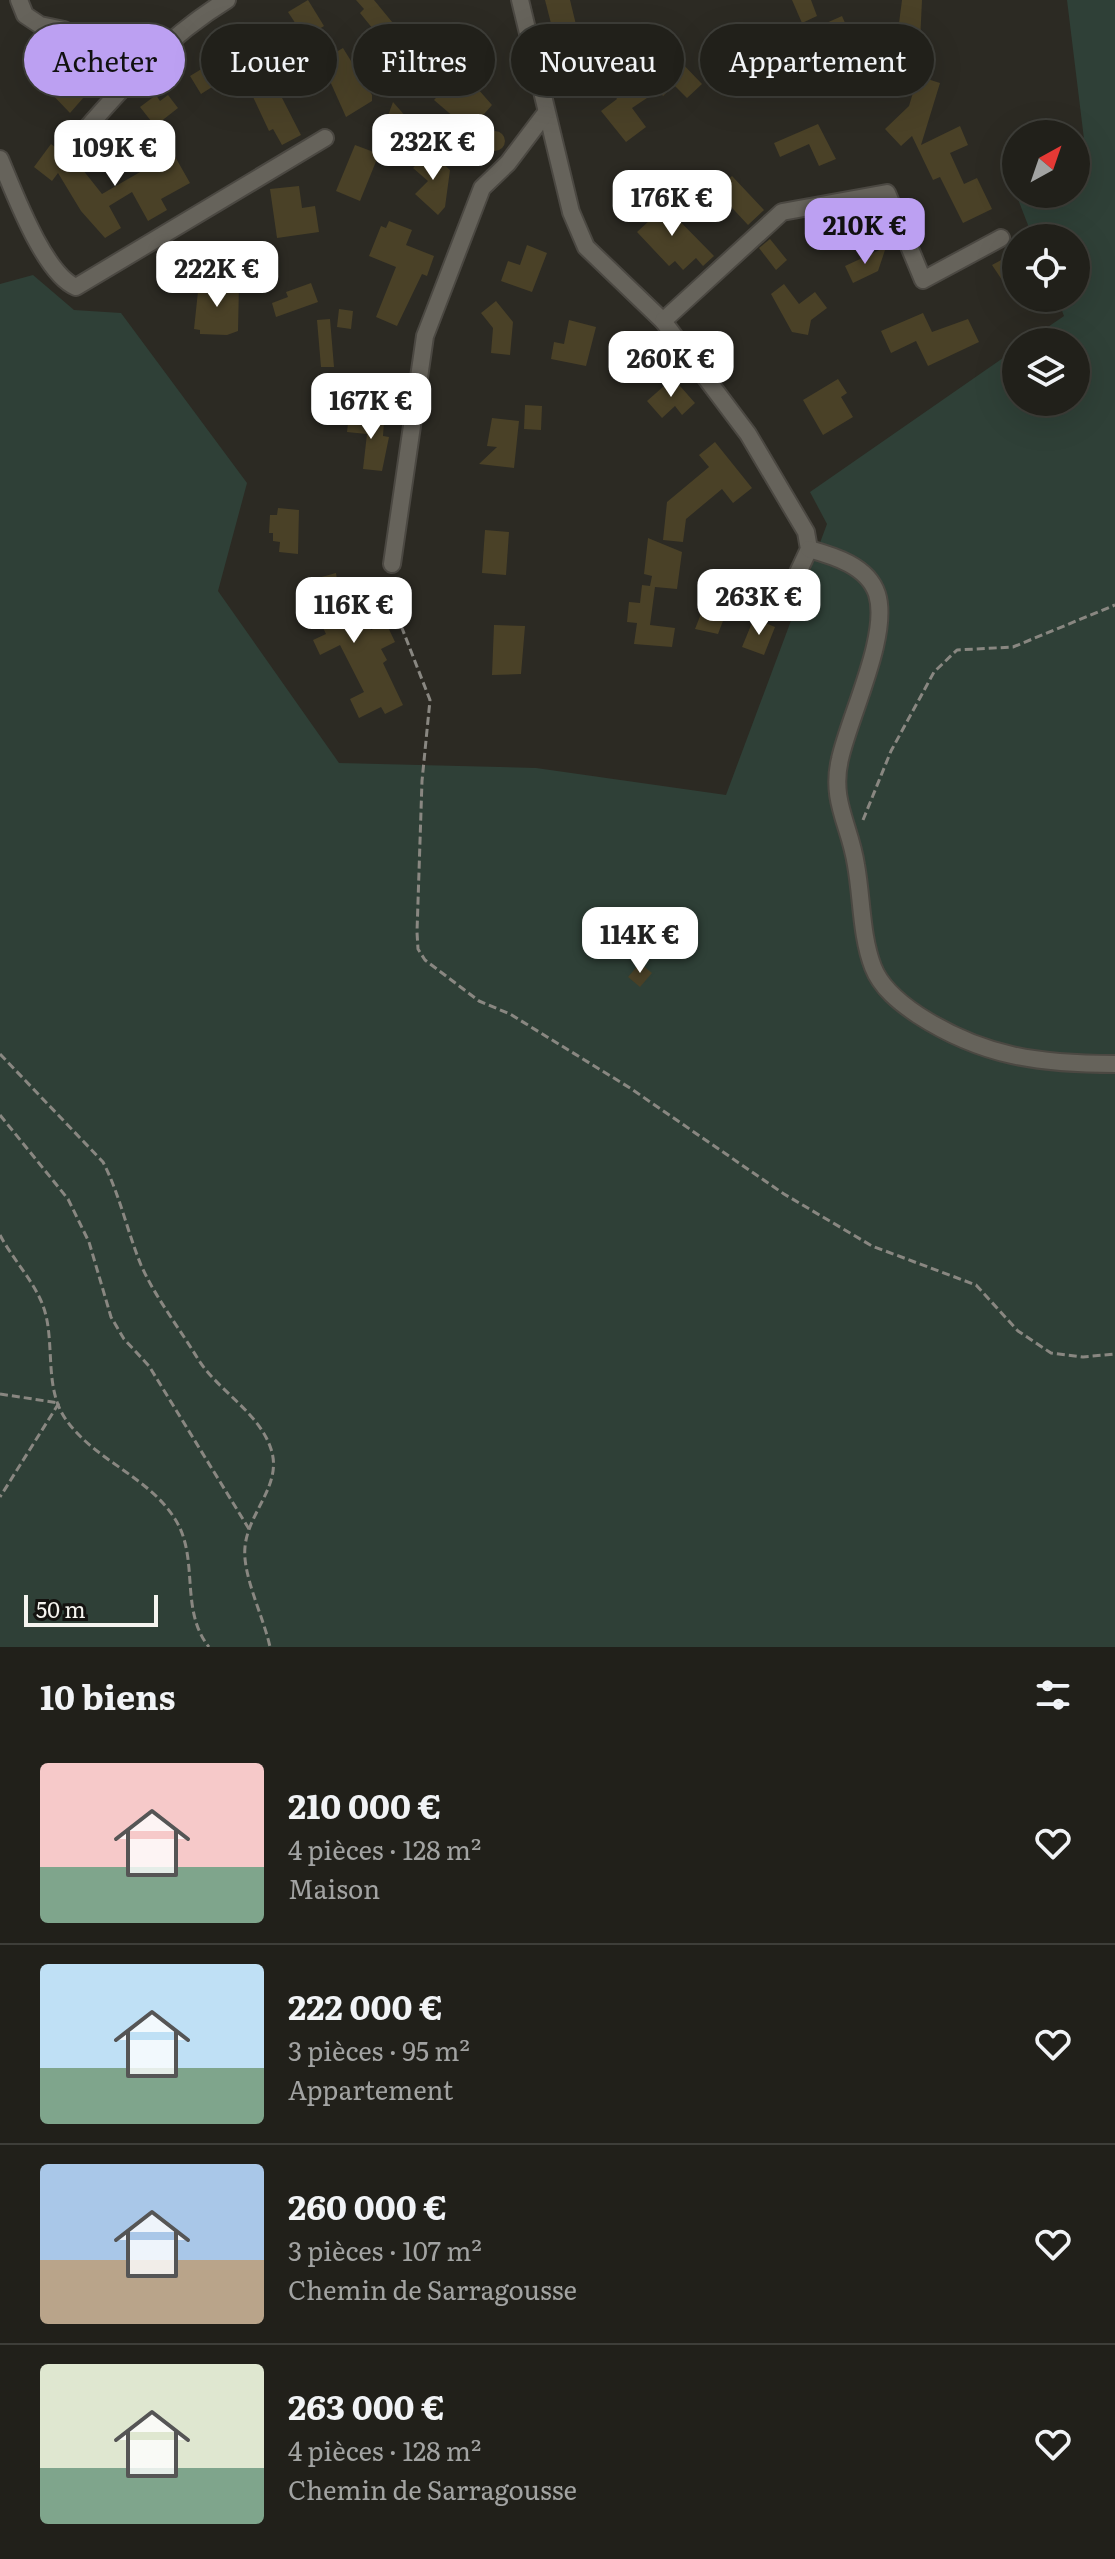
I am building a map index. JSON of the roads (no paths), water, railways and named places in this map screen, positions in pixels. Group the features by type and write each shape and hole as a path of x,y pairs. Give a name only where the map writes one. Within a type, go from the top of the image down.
{"street":[{"path":"19,0 25,15 38,24"},
{"path":"185,26 227,0"},
{"path":"520,0 539,68 545,114 571,212 586,247 663,321 748,434 806,532 809,549 795,579"},
{"path":"80,136 114,96"},
{"path":"392,564 425,336 482,188 508,163 545,114"},
{"path":"0,159 22,211 61,281 76,287 325,138"},
{"path":"663,321 782,212 887,193 923,280 1001,238"},
{"path":"809,549 836,556 856,568 877,593 879,610 873,651 840,758 836,800 853,846 869,954 881,982 902,1002 953,1037 992,1052 1076,1064 1115,1064"}]}
